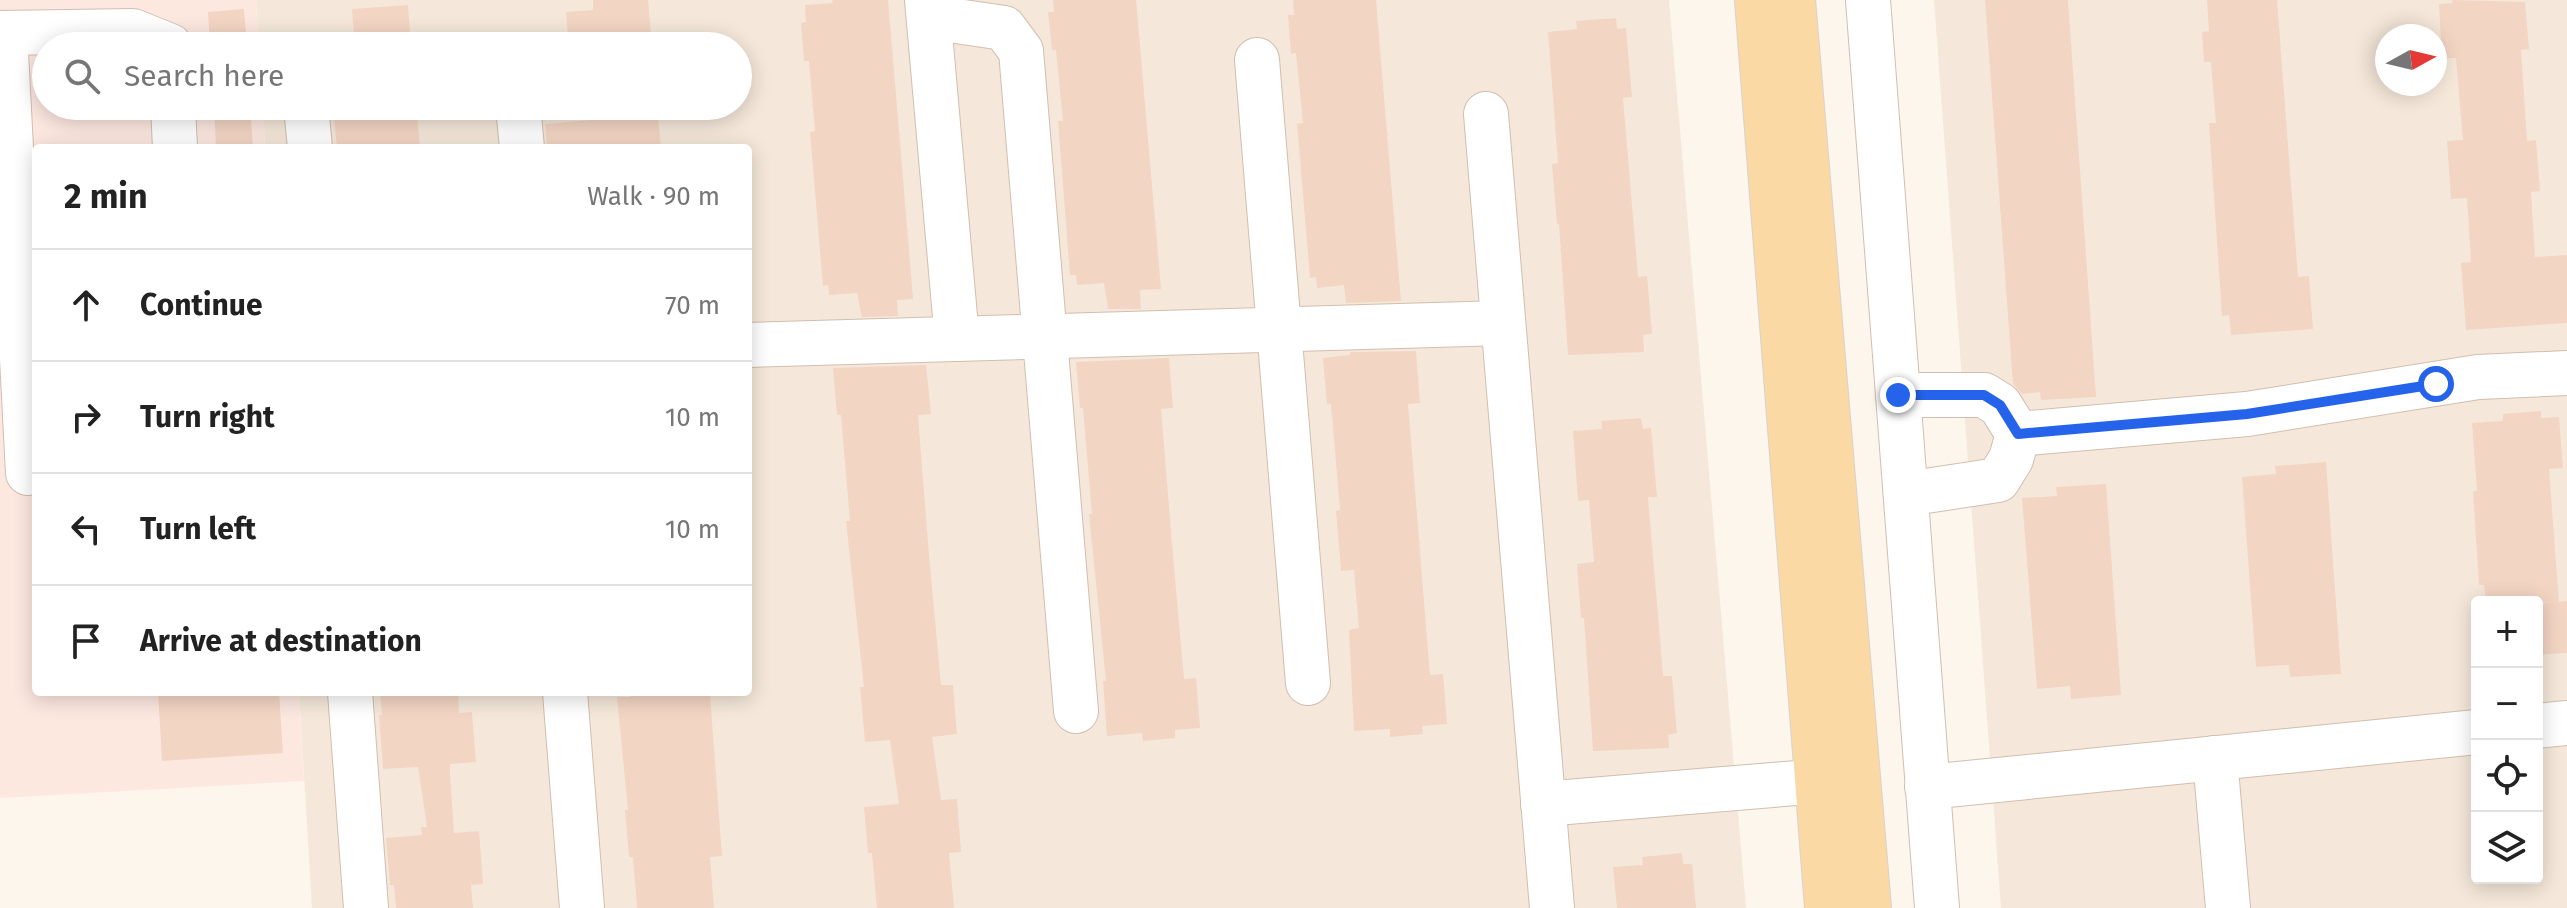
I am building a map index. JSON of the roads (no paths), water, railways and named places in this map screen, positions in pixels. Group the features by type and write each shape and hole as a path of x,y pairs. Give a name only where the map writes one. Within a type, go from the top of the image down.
{"main road":[{"path":"1757,0 1838,780 1869,908"},
{"path":"1793,0 1838,780 1827,908"}],"lane":[{"path":"1868,0 1937,908"},
{"path":"957,339 928,8 1004,28 1021,51 1076,711"},
{"path":"68,32 135,32"},
{"path":"21,473 3,33 32,33"},
{"path":"1257,60 1308,683"},
{"path":"1486,114 1552,908"},
{"path":"174,120 175,144"},
{"path":"307,120 310,144"},
{"path":"519,120 522,144"},
{"path":"752,345 1503,323"},
{"path":"2018,434 2247,414 2478,377 2567,373"},
{"path":"1898,395 1984,395 2000,405 2018,434 2011,459 1998,480 1906,494"},
{"path":"350,696 366,908"},
{"path":"565,696 582,908"},
{"path":"2543,725 2567,723"},
{"path":"1927,787 2471,733"},
{"path":"2215,758 2228,908"},
{"path":"1543,804 1838,780"}]}
